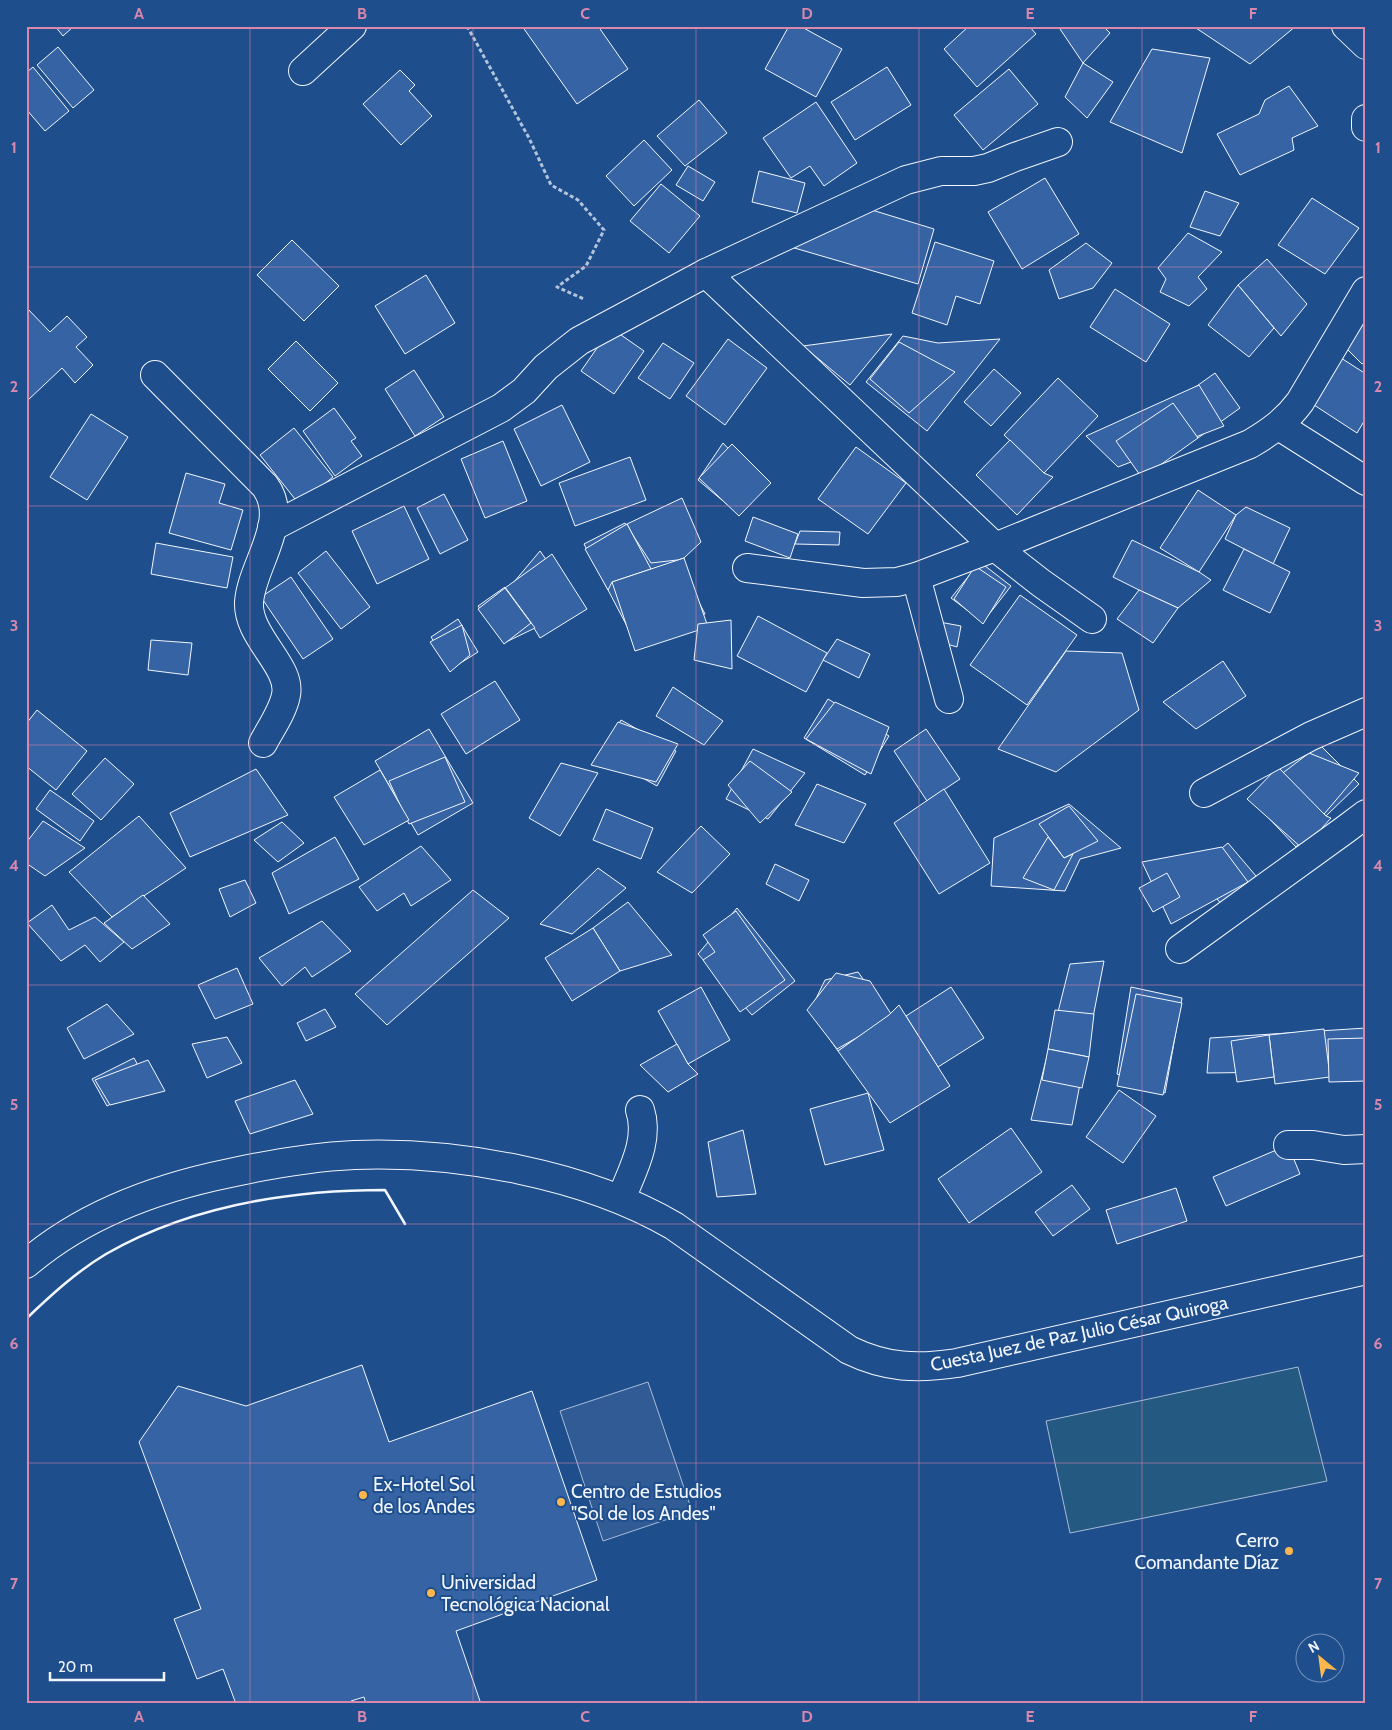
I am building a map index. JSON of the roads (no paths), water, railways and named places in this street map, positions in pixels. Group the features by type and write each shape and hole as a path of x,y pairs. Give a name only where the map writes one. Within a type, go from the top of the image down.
{"street":[{"path":"303,71 352,26"},
{"path":"1346,26 1366,45"},
{"path":"1366,119 1366,126"},
{"path":"272,527 501,408 524,391 546,367 579,341 706,273 906,180 940,171 974,171 988,168 1058,142"},
{"path":"706,273 996,547 1092,620"},
{"path":"747,568 881,584 916,577 996,547 1250,444 1279,426 1300,402 1366,291"},
{"path":"155,375 265,486 273,500 272,527 252,589 250,613 253,624 281,672 287,688 284,703 263,743"},
{"path":"1279,426 1366,481"},
{"path":"916,577 949,699"},
{"path":"1204,793 1311,736 1366,712"},
{"path":"1180,949 1366,814"},
{"path":"621,1199 644,1136 640,1110"},
{"path":"1288,1145 1313,1145 1344,1150 1366,1149"},
{"name":"Cuesta Juez de Paz Julio César Quiroga","path":"26,1264 78,1227 101,1214 151,1193 217,1175 265,1166 326,1157 379,1155 456,1160 537,1174 593,1189 621,1199 649,1211 674,1226 849,1350 887,1364 910,1367 957,1363 1366,1270"}],"place":[{"name":"Ex-Hotel Sol de los Andes","path":"363,1495"},
{"name":"Centro de Estudios \"Sol de los Andes\"","path":"561,1502"},
{"name":"Cerro Comandante Díaz","path":"1289,1551"},
{"name":"Universidad Tecnológica Nacional","path":"431,1593"}]}
